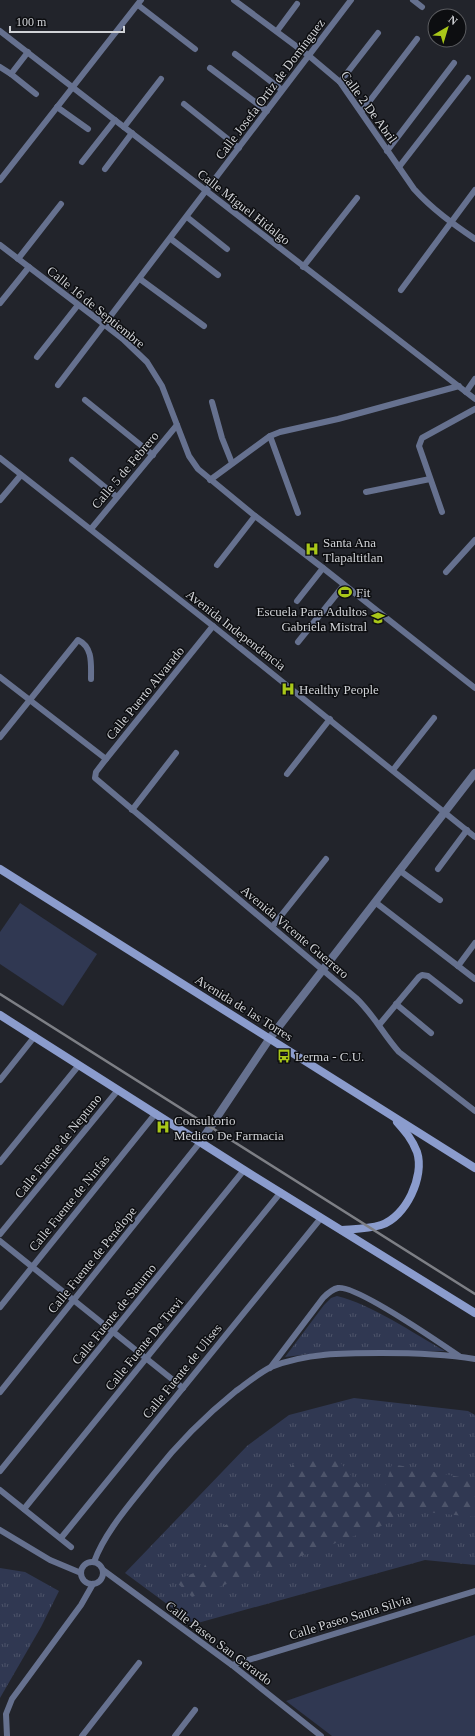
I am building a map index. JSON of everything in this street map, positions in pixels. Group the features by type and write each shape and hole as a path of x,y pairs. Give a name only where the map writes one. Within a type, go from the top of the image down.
{"main road":[{"name":"Avenida de las Torres","path":"0,869 475,1168"},
{"path":"0,1015 244,1170 282,1192 321,1218 475,1313"},
{"path":"342,1230 363,1229 382,1225 402,1210 416,1185 420,1166 417,1152 409,1135 388,1113"}],"street":[{"name":"Calle 2 De Abril","path":"234,0 277,31 340,82 362,111 387,151 424,201 450,222 475,239"},
{"name":"Calle Josefa Ortiz de Domínguez","path":"58,384 140,279 308,55 352,0"},
{"path":"413,0 422,7"},
{"path":"0,180 139,2 195,49"},
{"path":"277,31 297,4"},
{"name":"Calle Miguel Hidalgo","path":"0,31 475,399"},
{"path":"340,82 378,33"},
{"path":"362,111 417,39"},
{"path":"10,74 28,52"},
{"path":"235,54 282,90"},
{"path":"387,151 454,63"},
{"path":"0,67 36,94"},
{"path":"210,68 267,111"},
{"path":"399,167 468,78"},
{"path":"124,127 161,79"},
{"path":"184,104 239,148"},
{"path":"57,107 88,129"},
{"path":"82,162 115,120"},
{"path":"105,169 132,133"},
{"path":"401,290 475,190"},
{"path":"304,267 357,198"},
{"path":"18,259 61,204"},
{"path":"187,217 227,249"},
{"path":"170,239 218,275"},
{"name":"Calle 16 de Septiembre","path":"0,245 124,340 147,362 162,386 191,460 198,469 255,516 475,688"},
{"path":"0,303 28,267"},
{"path":"140,279 204,326"},
{"path":"37,357 78,305"},
{"path":"466,392 475,379"},
{"path":"210,480 270,436 280,432 458,386"},
{"path":"85,400 152,455"},
{"path":"212,402 222,438 232,463"},
{"path":"442,512 419,446 420,441 475,409"},
{"name":"Calle 5 de Febrero","path":"91,529 177,425"},
{"path":"270,436 298,513"},
{"name":"Avenida Independencia","path":"0,458 330,719 475,837"},
{"path":"72,460 118,497"},
{"path":"0,500 21,475"},
{"path":"366,492 430,479"},
{"path":"217,565 255,516"},
{"path":"446,572 475,540"},
{"path":"297,601 323,568"},
{"path":"298,642 344,585"},
{"name":"Calle Puerto Alvarado","path":"95,775 106,759 213,626"},
{"path":"0,737 78,640 91,655 91,679"},
{"path":"0,677 106,759"},
{"path":"393,770 434,718"},
{"path":"287,774 330,719"},
{"path":"132,810 176,753"},
{"path":"201,1142 270,1038 475,773"},
{"name":"Avenida Vicente Guerrero","path":"95,775 99,782 356,998 370,1012 399,1052 475,1111"},
{"path":"438,869 468,830"},
{"path":"272,927 326,859"},
{"path":"399,870 440,900"},
{"path":"375,902 475,979"},
{"path":"458,966 475,943"},
{"path":"379,1025 419,977 425,975 460,1001"},
{"path":"396,1004 431,1033"},
{"path":"0,1080 35,1036"},
{"path":"0,1162 79,1065"},
{"name":"Calle Fuente de Neptuno","path":"0,1234 118,1090"},
{"name":"Calle Fuente de Ninfas","path":"0,1307 156,1113"},
{"name":"Calle Fuente de Penélope","path":"0,1392 201,1142"},
{"name":"Calle Fuente de Saturno","path":"0,1472 244,1170"},
{"name":"Calle Fuente De Trevi","path":"24,1509 282,1192"},
{"name":"Calle Fuente de Ulises","path":"60,1538 321,1218"},
{"path":"0,1241 183,1388"},
{"path":"270,1368 323,1298 330,1291 338,1288 349,1289 371,1301 461,1356"},
{"path":"94,1562 108,1535 154,1474 188,1434 211,1411 245,1384 270,1368 302,1358 329,1354 406,1353 461,1356 475,1359"},
{"path":"0,1490 71,1547"},
{"path":"0,1530 50,1560 81,1573 86,1582 94,1584"},
{"path":"7,1736 6,1714 12,1699 81,1605 94,1584 100,1580 103,1570 98,1564 91,1562 84,1565 81,1573"},
{"name":"Calle Paseo San Gerardo","path":"103,1570 232,1665 321,1736"},
{"name":"Calle Paseo Santa Silvia","path":"232,1665 475,1591"},
{"path":"82,1736 139,1663"},
{"path":"175,1736 195,1710"}],"green space":[{"path":"20,903 97,954 63,1006 0,964 0,932"},
{"path":"337,1296 364,1305 378,1312 445,1351 326,1352 285,1357 324,1305 331,1298"},
{"path":"354,1398 468,1411 475,1415 475,1565 425,1560 194,1624 125,1573 247,1446 289,1415"},
{"path":"296,1461 339,1461 365,1492 384,1490 392,1464 475,1480 475,1517 395,1509 397,1520 192,1597 175,1581 203,1569 224,1526 263,1502"},
{"path":"0,1568 25,1572 59,1591 41,1627 0,1698"},
{"path":"475,1635 475,1736 332,1736 286,1701"}],"railway":[{"path":"0,994 475,1294"}],"place":[{"name":"Santa Ana Tlapaltitlan","path":"312,549"},
{"name":"Fit","path":"345,592"},
{"name":"Escuela Para Adultos Gabriela Mistral","path":"378,618"},
{"name":"Healthy People","path":"288,689"},
{"name":"Lerma - C.U.","path":"284,1056"},
{"name":"Consultorio Medico De Farmacia","path":"163,1127"}]}
